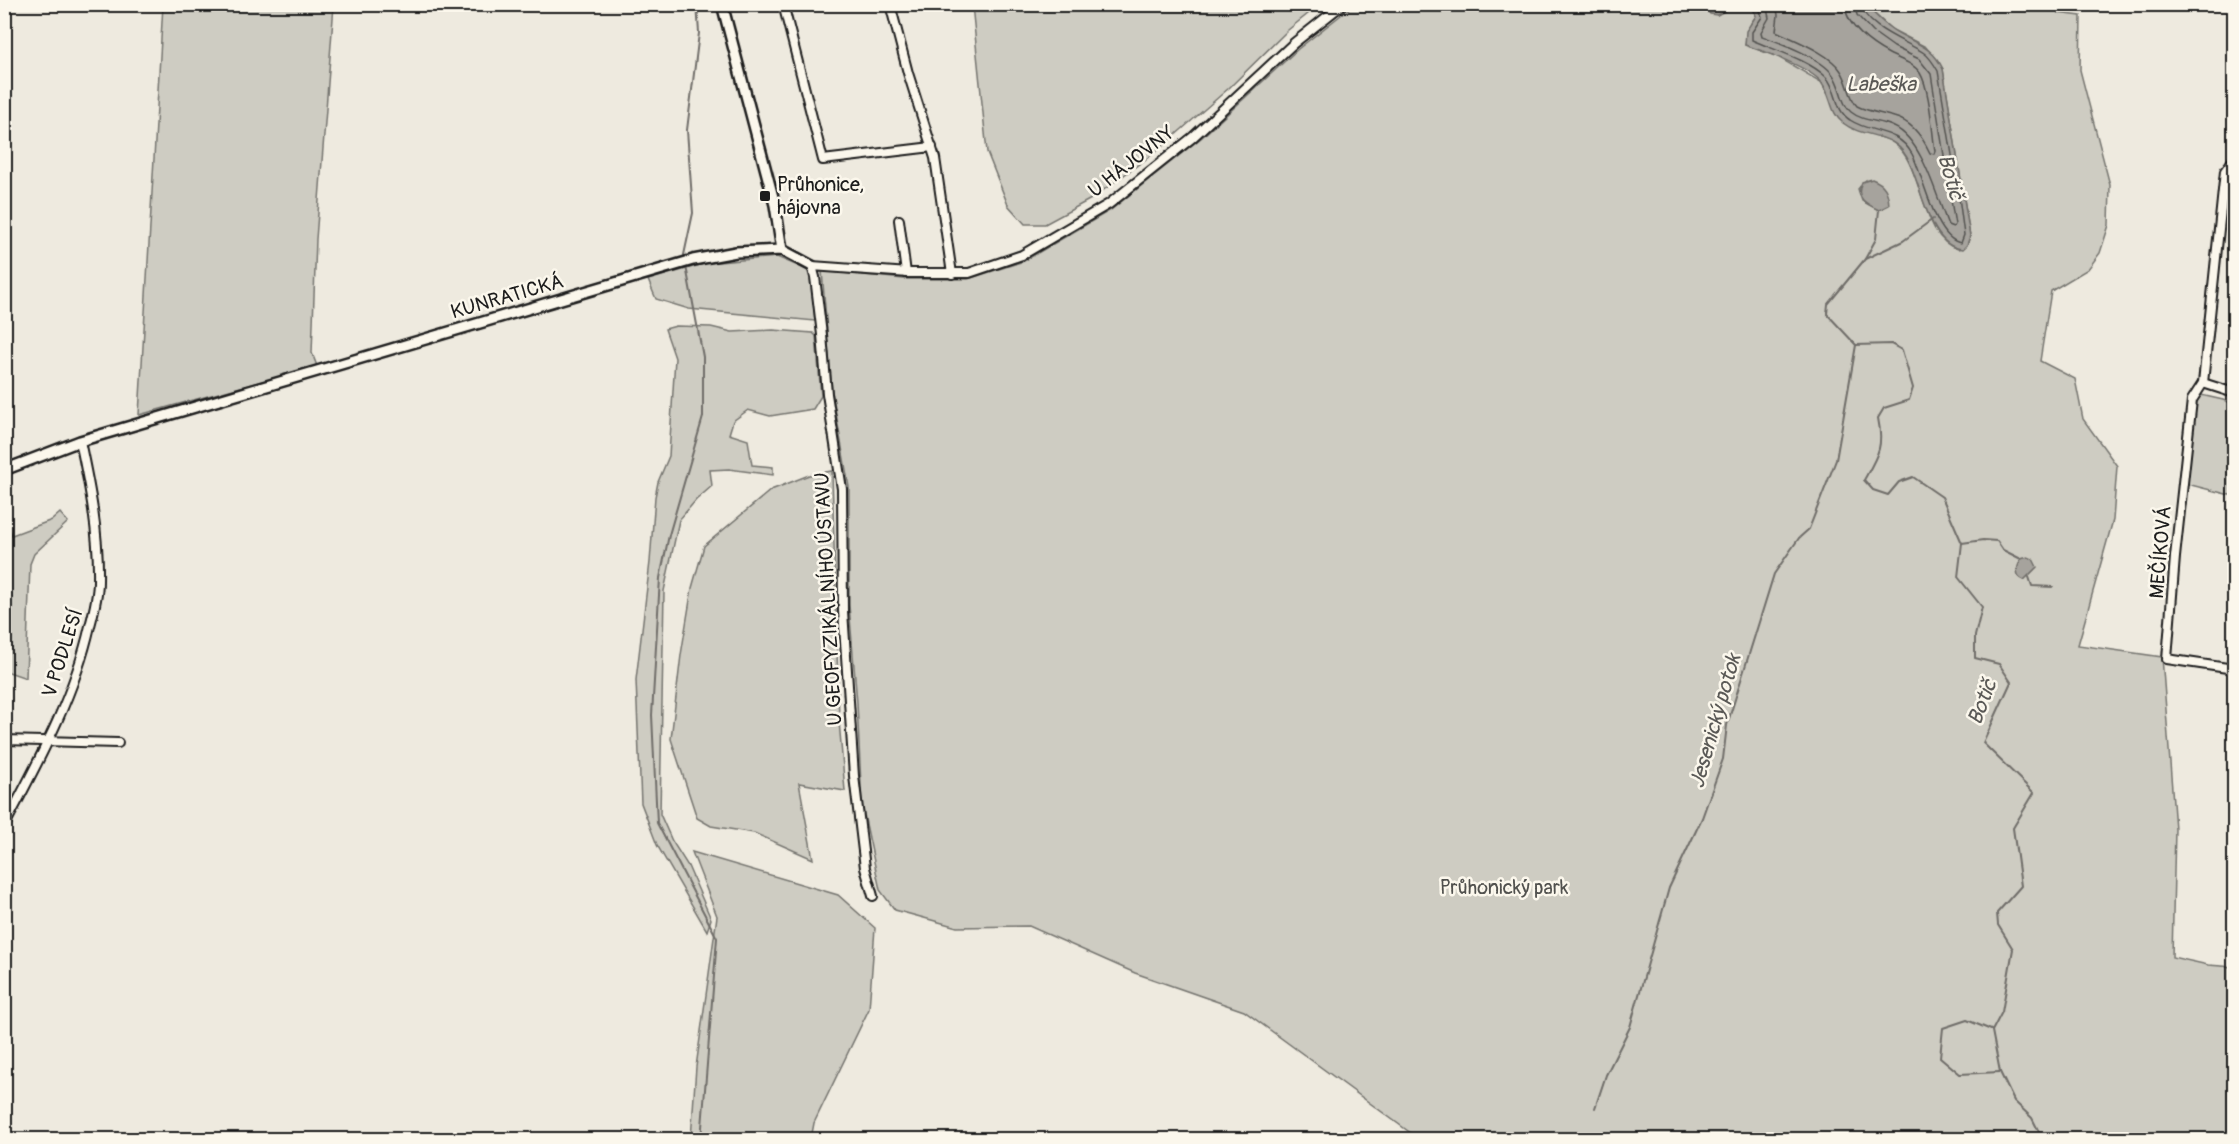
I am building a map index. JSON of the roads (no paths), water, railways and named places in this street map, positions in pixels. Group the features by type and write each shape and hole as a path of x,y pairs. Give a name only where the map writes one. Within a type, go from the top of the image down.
{"street":[{"path":"722,4 775,205 782,250"},
{"path":"783,4 823,160 932,147"},
{"path":"890,4 908,73 932,147 952,274"},
{"name":"U HÁJOVNY","path":"782,250 812,266 952,274 969,273 1022,255 1109,204 1193,137 1294,43 1343,4"},
{"name":"MEČÍKOVÁ","path":"2235,159 2225,171 2203,383 2192,400 2175,557 2168,659 2235,669"},
{"path":"899,220 906,273"},
{"name":"KUNRATICKÁ","path":"4,470 80,441 693,260 736,252 782,250"},
{"name":"U GEOFYZIKÁLNÍHO ÚSTAVU","path":"812,266 821,324 827,394 842,489 843,610 853,764 865,868 873,896"},
{"path":"2203,383 2235,393"},
{"name":"V PODLESÍ","path":"4,826 47,741 84,653 95,606 98,583 95,521 80,441"},
{"path":"4,740 118,743"}],"water":[{"name":"Labeška","path":"1865,4 1893,30 1933,54 1943,69 1970,236 1963,249 1951,246 1941,237 1927,211 1906,156 1900,148 1885,139 1851,128 1843,123 1833,110 1822,83 1816,77 1787,61 1745,45 1746,31 1756,16 1752,5"},
{"path":"1704,5 1736,5 1717,15 1710,14"},
{"path":"1872,179 1883,186 1888,196 1889,205 1879,210 1866,203 1859,192 1862,182"},
{"path":"2028,557 2033,559 2037,567 2024,580 2018,574 2018,568 2021,559"}],"waterway":[{"path":"685,260 684,255 693,213 687,130 699,33 697,4"},
{"path":"1865,259 1876,239 1879,210"},
{"name":"Botič","path":"1933,219 1903,241 1865,259 1828,304 1827,314 1856,345 1891,344 1902,350 1913,388 1909,400 1884,408 1878,418 1880,444 1864,480 1873,490 1888,495 1899,482 1913,477 1942,497 1962,543 1958,577 1982,607 1975,636 1975,658 1999,664 2011,682 1983,743 2034,793 2013,828 2021,886 1997,913 1998,925 2013,949 2002,1012 1992,1031 2000,1072 2014,1101 2032,1118 2043,1140"},
{"path":"686,266 703,357 703,417 669,535 660,578 652,715 657,823 717,938 701,1140"},
{"name":"Jesenický potok","path":"1595,1108 1606,1075 1630,1027 1669,888 1702,818 1723,759 1727,725 1774,574 1799,538 1809,529 1836,460 1856,345"},
{"path":"1962,543 1997,541 2003,550 2021,559"},
{"path":"2029,577 2032,586 2053,587"},
{"path":"1991,1030 1967,1020 1943,1028 1940,1057 1960,1074 2000,1072"}],"place":[{"name":"Průhonice, hájovna","path":"765,196"}],"park label":[{"name":"Průhonický park","path":"1504,887"}]}
